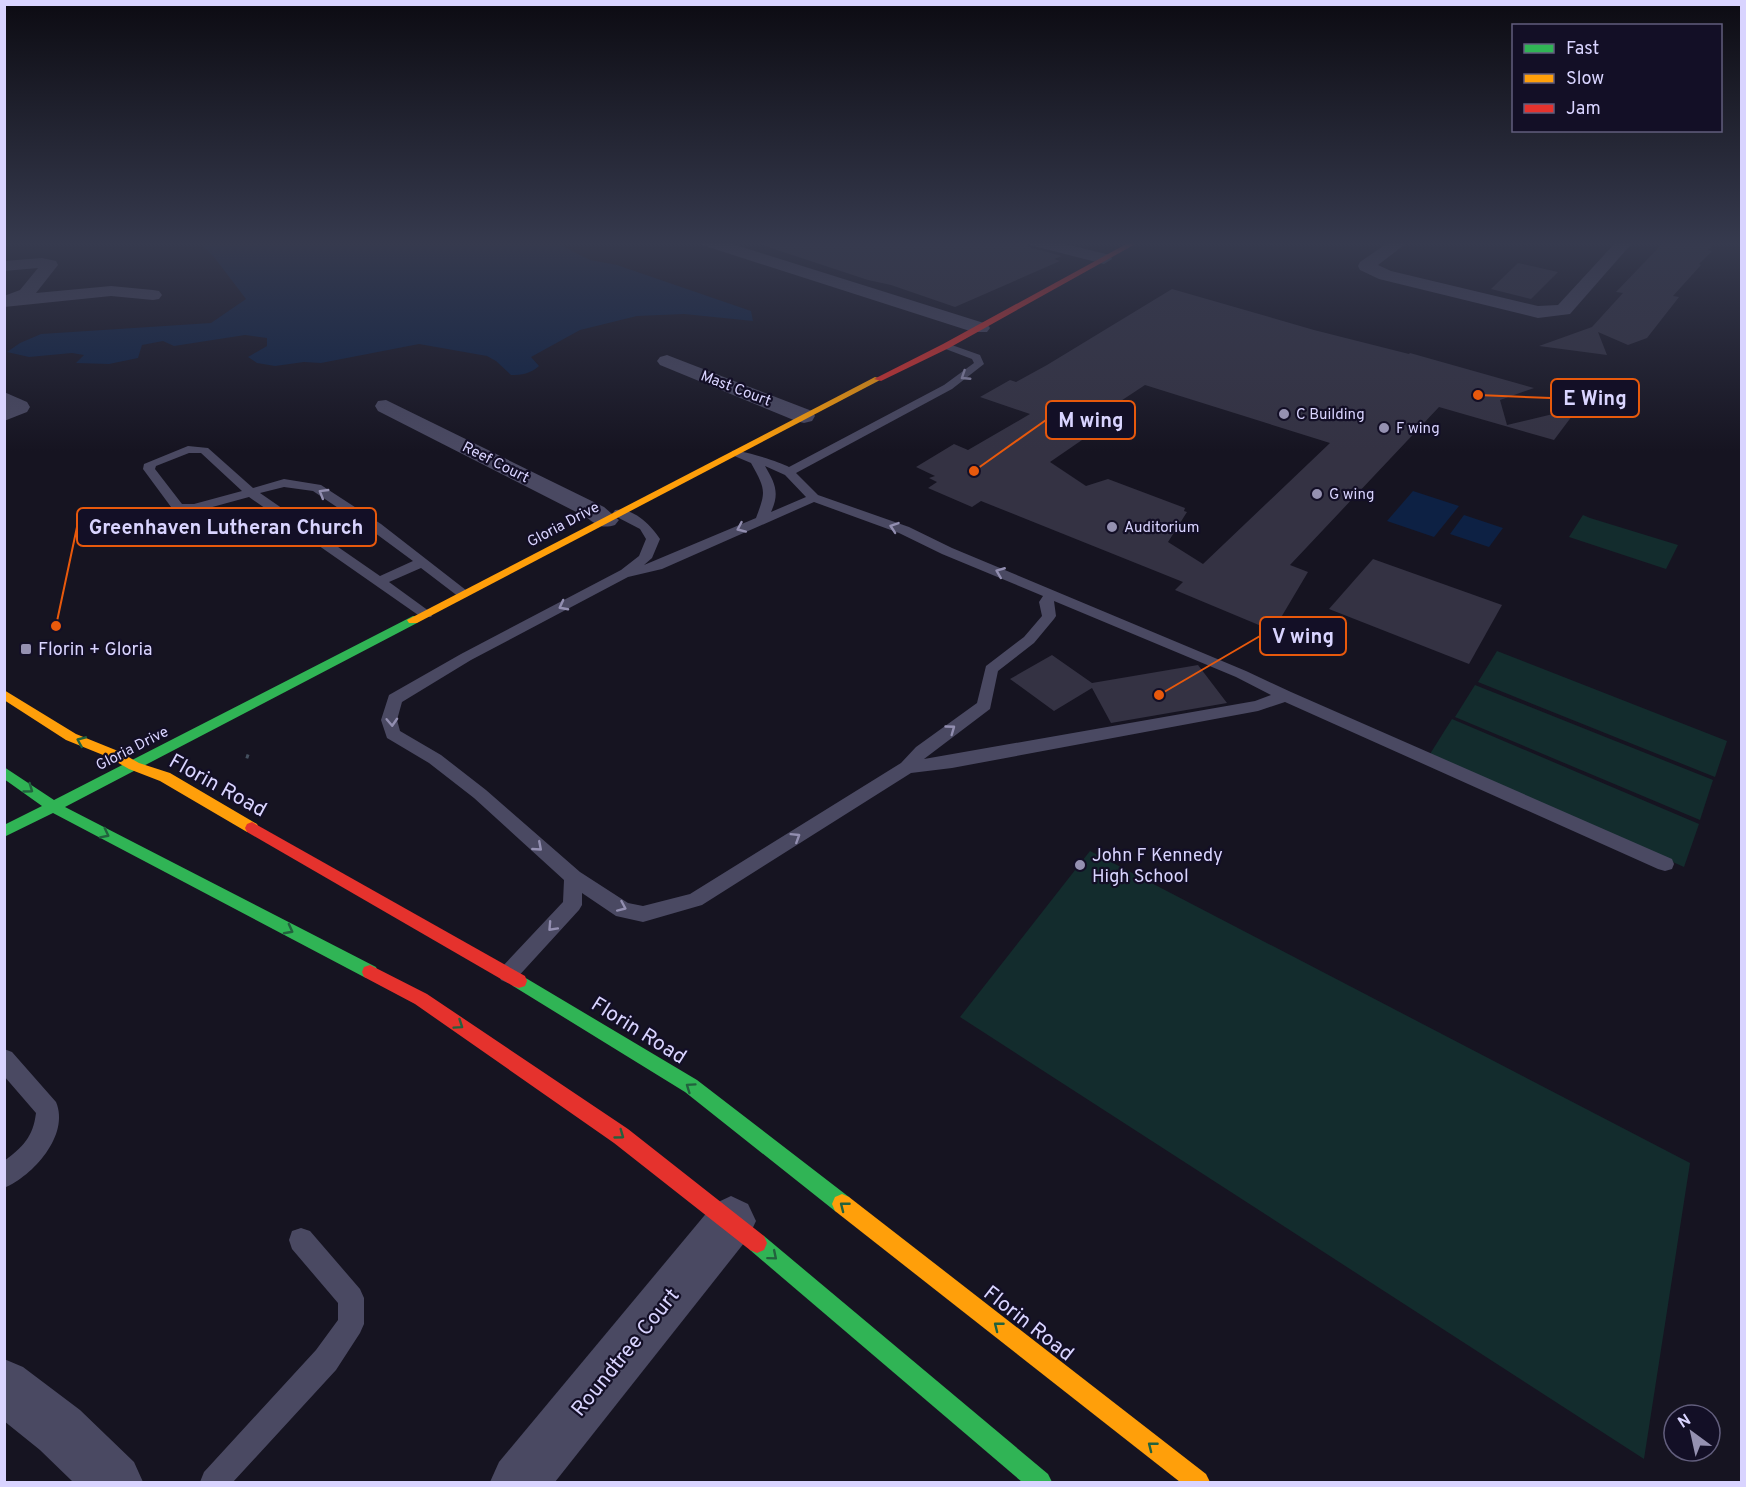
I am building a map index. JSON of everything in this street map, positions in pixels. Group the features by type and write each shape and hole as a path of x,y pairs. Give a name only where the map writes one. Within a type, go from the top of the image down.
{"main road":[{"name":"Gloria Drive","path":"4,832 1010,311"},
{"name":"Florin Road","path":"4,694 71,737 113,754 134,766 165,777 429,931 508,974 691,1086 1198,1482"},
{"path":"4,772 54,807 421,999 621,1136 731,1221 1040,1482"}],"street":[{"path":"927,311 980,328"},
{"path":"1535,311 1557,311"},
{"name":"Mast Court","path":"667,361 804,416"},
{"path":"4,398 19,407 4,415"},
{"name":"Reef Court","path":"386,406 595,512 612,516"},
{"name":"Roundtree Court","path":"519,1482 731,1221"},
{"path":"11,1402 60,1430 114,1482"}],"lane":[{"path":"789,472 948,387 979,364 976,357 946,346"},
{"path":"426,614 249,491 204,450 188,449 150,465 149,469 178,508 194,508 249,491 284,483 317,488 376,527 464,594"},
{"path":"736,453 756,461 774,464 789,472 814,498 904,530 947,551 1241,674 1285,696 1665,864"},
{"path":"756,461 771,483 772,499 762,518"},
{"path":"623,574 657,566 762,518 814,498"},
{"path":"612,516 645,526 653,539 645,558 623,574 466,657 395,699 389,720 393,734 435,759 480,794 573,877 623,910 643,914 695,900 907,767 922,751 984,705 991,669 1029,640 1049,616 1046,602 1052,594"},
{"path":"379,581 423,562"},
{"path":"907,767 952,762 1246,708 1285,696"},
{"path":"508,974 572,905 573,877"},
{"path":"4,1059 48,1110 47,1125 37,1151 4,1176"},
{"path":"214,1482 326,1360 351,1324 351,1298 301,1240"}],"green space":[{"path":"1583,515 1678,545 1666,569 1569,537"},
{"path":"1497,651 1727,741 1715,777 1478,682"},
{"path":"1475,685 1713,780 1700,820 1455,717"},
{"path":"1452,719 1699,824 1684,867 1430,754"},
{"path":"1090,851 1690,1163 1644,1459 960,1017"}],"water":[{"path":"228,311 751,311 753,321 684,314 637,316 580,330 531,357 539,366 536,369 526,374 515,375 511,375 487,356 419,344 321,363 304,362 275,366 257,363 248,357 267,346 267,338 245,335 174,346 163,341 142,345 138,358 109,364 76,363 84,355 72,353 29,357 7,352 20,343 41,334 211,323"},
{"path":"1413,491 1459,506 1434,537 1387,521"},
{"path":"1464,515 1503,528 1489,547 1450,534"}],"building":[{"path":"1135,311 1250,311 1534,388 1500,400 1507,425 1578,408 1554,440 1439,407 1290,565 1308,572 1273,631 1175,590 1183,582 981,501 972,507 928,488 937,482 929,478 935,476 916,467 954,444 968,450 1030,414 980,397 1010,380 1016,382","holes":["1145,385 1330,443 1203,564 1168,542 1187,512 1184,511 1185,508 1108,479 1086,486 1050,462 1098,429 1086,424"]},
{"path":"1606,311 1668,311 1647,338 1628,345 1598,332 1607,355 1539,346 1592,327"},
{"path":"1373,559 1502,605 1469,664 1329,609"},
{"path":"1052,655 1092,683 1198,665 1227,703 1111,723 1092,688 1054,711 1010,679"}],"traffic: fast":[{"path":"4,832 413,620"},
{"path":"4,772 54,807 370,972"},
{"path":"519,981 691,1086 842,1204"},
{"path":"757,1243 1040,1482"}],"traffic: slow":[{"path":"413,620 878,379"},
{"path":"4,694 71,737 113,754 134,766 165,777 252,828"},
{"path":"842,1204 1198,1482"}],"traffic: jam":[{"path":"878,379 946,346 1009,311"},
{"path":"252,828 519,981"},
{"path":"370,972 421,999 621,1136 757,1243"}],"place":[{"name":"E Wing","path":"1478,395"},
{"name":"C Building","path":"1284,414"},
{"name":"F wing","path":"1384,428"},
{"name":"M wing","path":"974,471"},
{"name":"G wing","path":"1317,494"},
{"name":"Auditorium","path":"1112,527"},
{"name":"Greenhaven Lutheran Church","path":"56,626"},
{"name":"Florin + Gloria","path":"26,649"},
{"name":"V wing","path":"1159,695"},
{"name":"John F Kennedy High School","path":"1080,865"}]}
